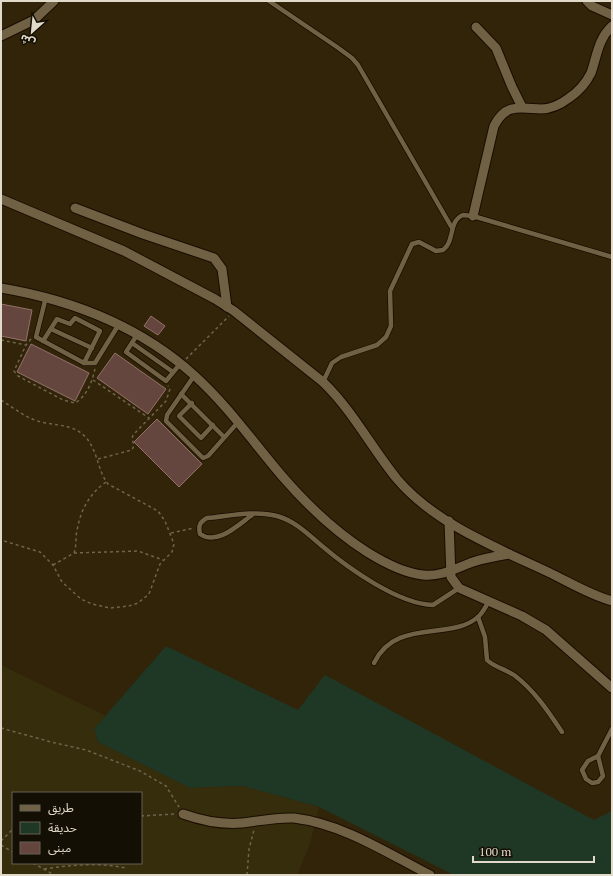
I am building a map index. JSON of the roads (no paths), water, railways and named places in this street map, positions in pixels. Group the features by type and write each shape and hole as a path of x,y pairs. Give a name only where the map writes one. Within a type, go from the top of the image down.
{"street":[{"path":"1,36 34,20 54,1"},
{"path":"587,1 592,6 612,15"},
{"path":"473,216 494,126 502,114 508,110 522,106 542,109 552,108 561,104 575,94 590,73 598,47 604,35 612,26"},
{"path":"476,27 496,48 512,87 522,106"},
{"path":"1,199 124,251 178,278 231,309 324,382 347,408 396,478 424,506 509,554 612,601"},
{"path":"74,208 143,234 214,258 222,269 231,309"},
{"path":"1,288 46,297 70,304 119,324 135,339 180,364 239,421 296,491 326,521 346,537 377,558 410,573 430,576 451,571 485,558 509,554"},
{"path":"449,521 451,571 453,581 459,588 522,616 546,630 612,688"},
{"path":"183,814 213,823 229,824 294,818 329,826 350,833 430,875"}],"lane":[{"path":"270,1 337,47 352,58 358,65 452,228"},
{"path":"324,382 332,364 341,357 377,345 386,337 391,326 390,291 412,244 419,242 436,251 443,250 448,245 452,228 460,216 467,214 612,258"},
{"path":"46,297 36,338 84,362 95,363 119,324"},
{"path":"43,341 57,319 70,324 75,318 100,331 84,362"},
{"path":"51,329 92,348"},
{"path":"173,372 135,339 126,352 166,381 180,364"},
{"path":"194,376 167,415 166,421 203,458 208,456 239,421"},
{"path":"181,394 192,403 224,437"},
{"path":"192,403 179,416 201,438 213,425"},
{"path":"252,515 222,535 212,539 205,538 200,534 198,527 201,522 207,518 252,515 276,516 293,522 350,568 412,602 433,605 459,588"},
{"path":"374,663 380,652 395,640 414,634 459,626 478,617 488,601"},
{"path":"478,617 485,637 485,658 488,662 513,675 526,686 544,706 562,732"},
{"path":"598,756 603,776 598,782 592,783 586,779 582,770 588,761 598,756 612,729"}]}
